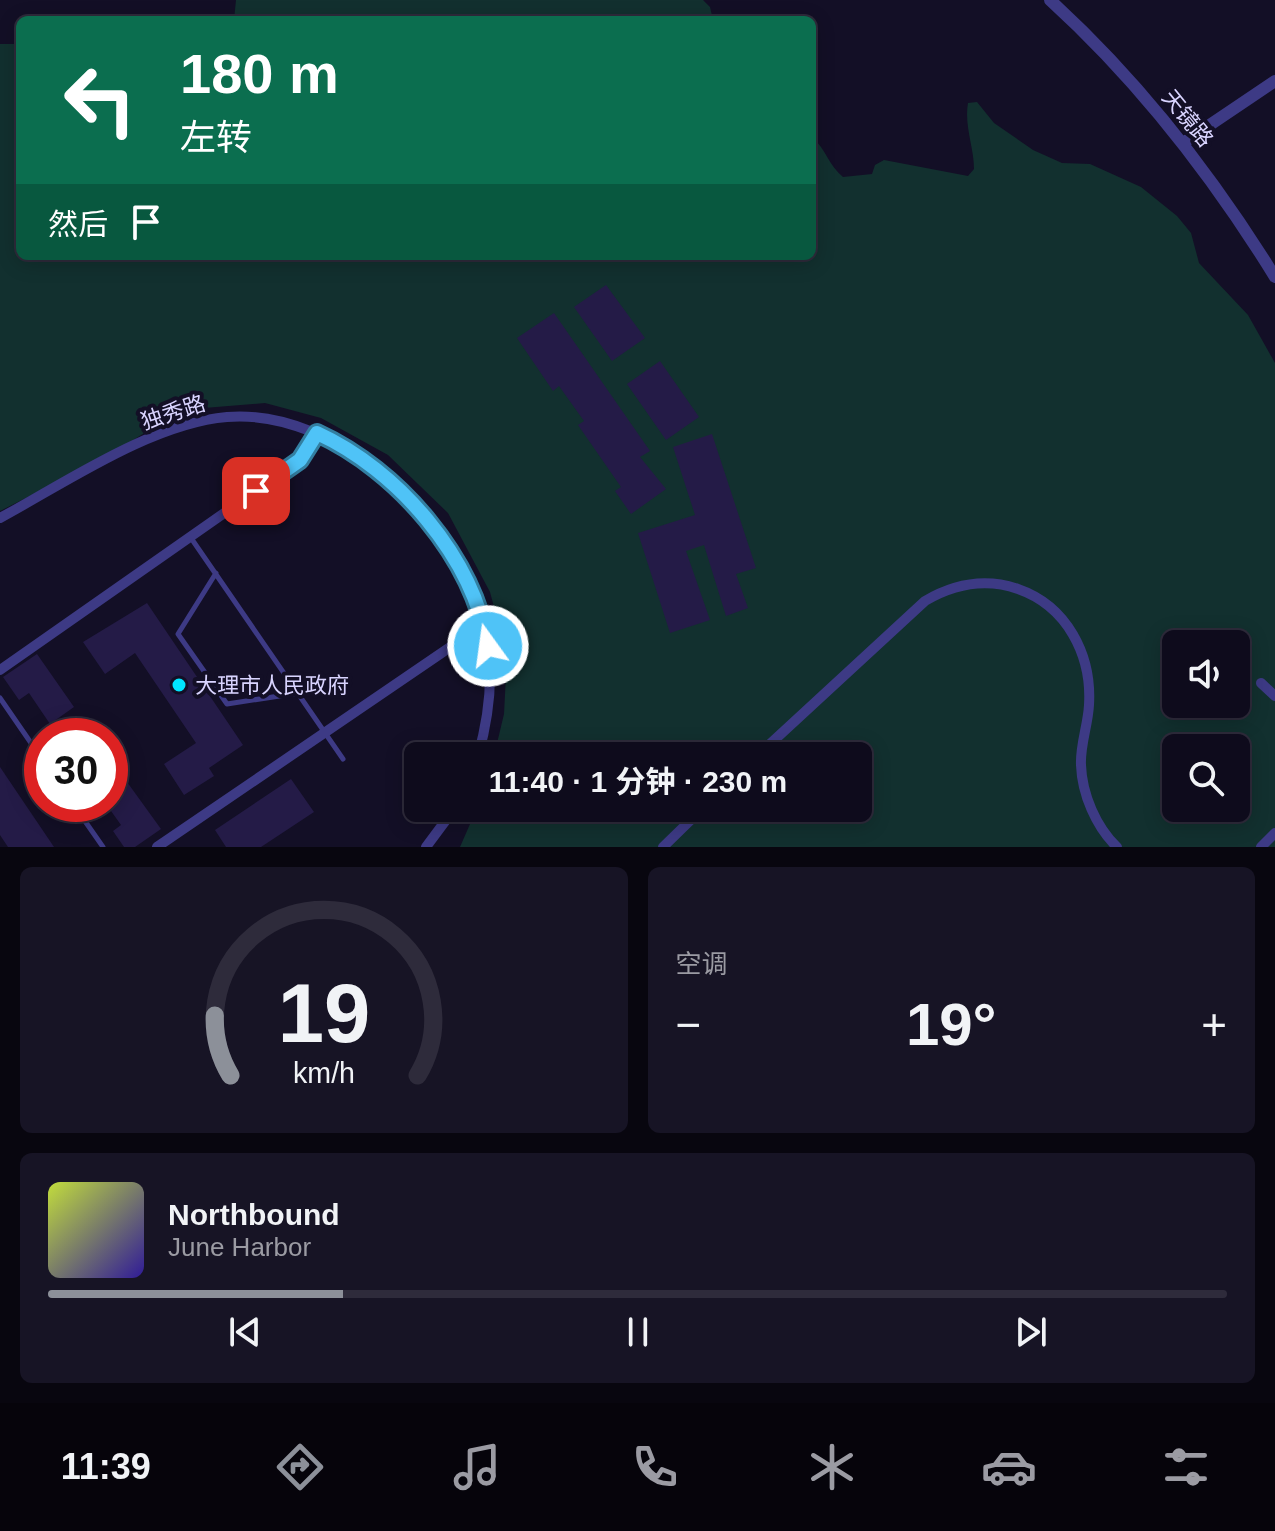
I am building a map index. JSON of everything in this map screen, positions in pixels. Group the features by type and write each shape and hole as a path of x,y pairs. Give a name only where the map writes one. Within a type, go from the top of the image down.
{"street":[{"name":"天镜路","path":"1050,0 1134,84 1183,143 1275,277"},
{"path":"1183,143 1275,81"},
{"name":"独秀路","path":"0,518 132,448 200,421 264,418 317,433 370,465 415,508 461,570 484,624 490,686 480,742"},
{"path":"0,670 300,460 317,433"},
{"path":"772,742 925,601 958,586 1010,587 1035,597 1055,610 1081,651 1090,695 1081,760 1082,779 1094,814 1117,847"},
{"path":"157,847 484,624"},
{"path":"1261,683 1275,696"},
{"path":"426,847 445,822"},
{"path":"663,847 689,822"},
{"path":"1261,847 1275,833"}],"lane":[{"path":"191,537 343,759"},
{"path":"216,573 178,634 227,704 299,693"},
{"path":"0,698 24,733"},
{"path":"86,822 103,847"}],"green space":[{"path":"236,0 703,0 710,7 712,16 234,16"},
{"path":"0,44 16,44 16,260 816,260 816,141 843,177 872,174 875,165 884,160 968,176 974,169 967,120 968,103 977,102 994,123 1033,150 1062,163 1090,164 1141,187 1177,216 1191,233 1199,263 1248,315 1275,363 1275,847 460,847 471,822 872,822 872,742 497,742 504,714 507,656 490,592 448,513 388,455 321,418 265,403 204,408 149,430 103,459 0,511"}],"building":[{"path":"606,285 645,338 612,361 574,307"},
{"path":"554,313 650,451 640,457 666,489 631,514 615,491 621,487 578,425 584,421 559,386 553,391 517,338"},
{"path":"660,361 699,417 666,440 627,384"},
{"path":"712,434 756,568 736,574 748,608 726,616 704,545 686,551 710,620 670,633 638,533 695,515 673,447"},
{"name":"大理市人民政府","path":"147,603 243,745 209,768 214,776 184,795 164,764 196,743 135,653 105,674 83,642"},
{"path":"37,654 74,707 58,718 46,718 29,693 19,700 3,677"},
{"path":"0,767 24,803 24,822 37,822 54,847 8,847 0,835"},
{"path":"291,779 314,812 261,847 226,847 215,830"},
{"path":"128,783 161,829 135,847 124,847 113,831 121,825 119,822 128,822"}],"place":[{"name":"大理市人民政府","path":"179,685"}],"route":[{"path":"256,491 300,460 317,433 352,452 401,493 436,533 472,590 488,646"}]}
